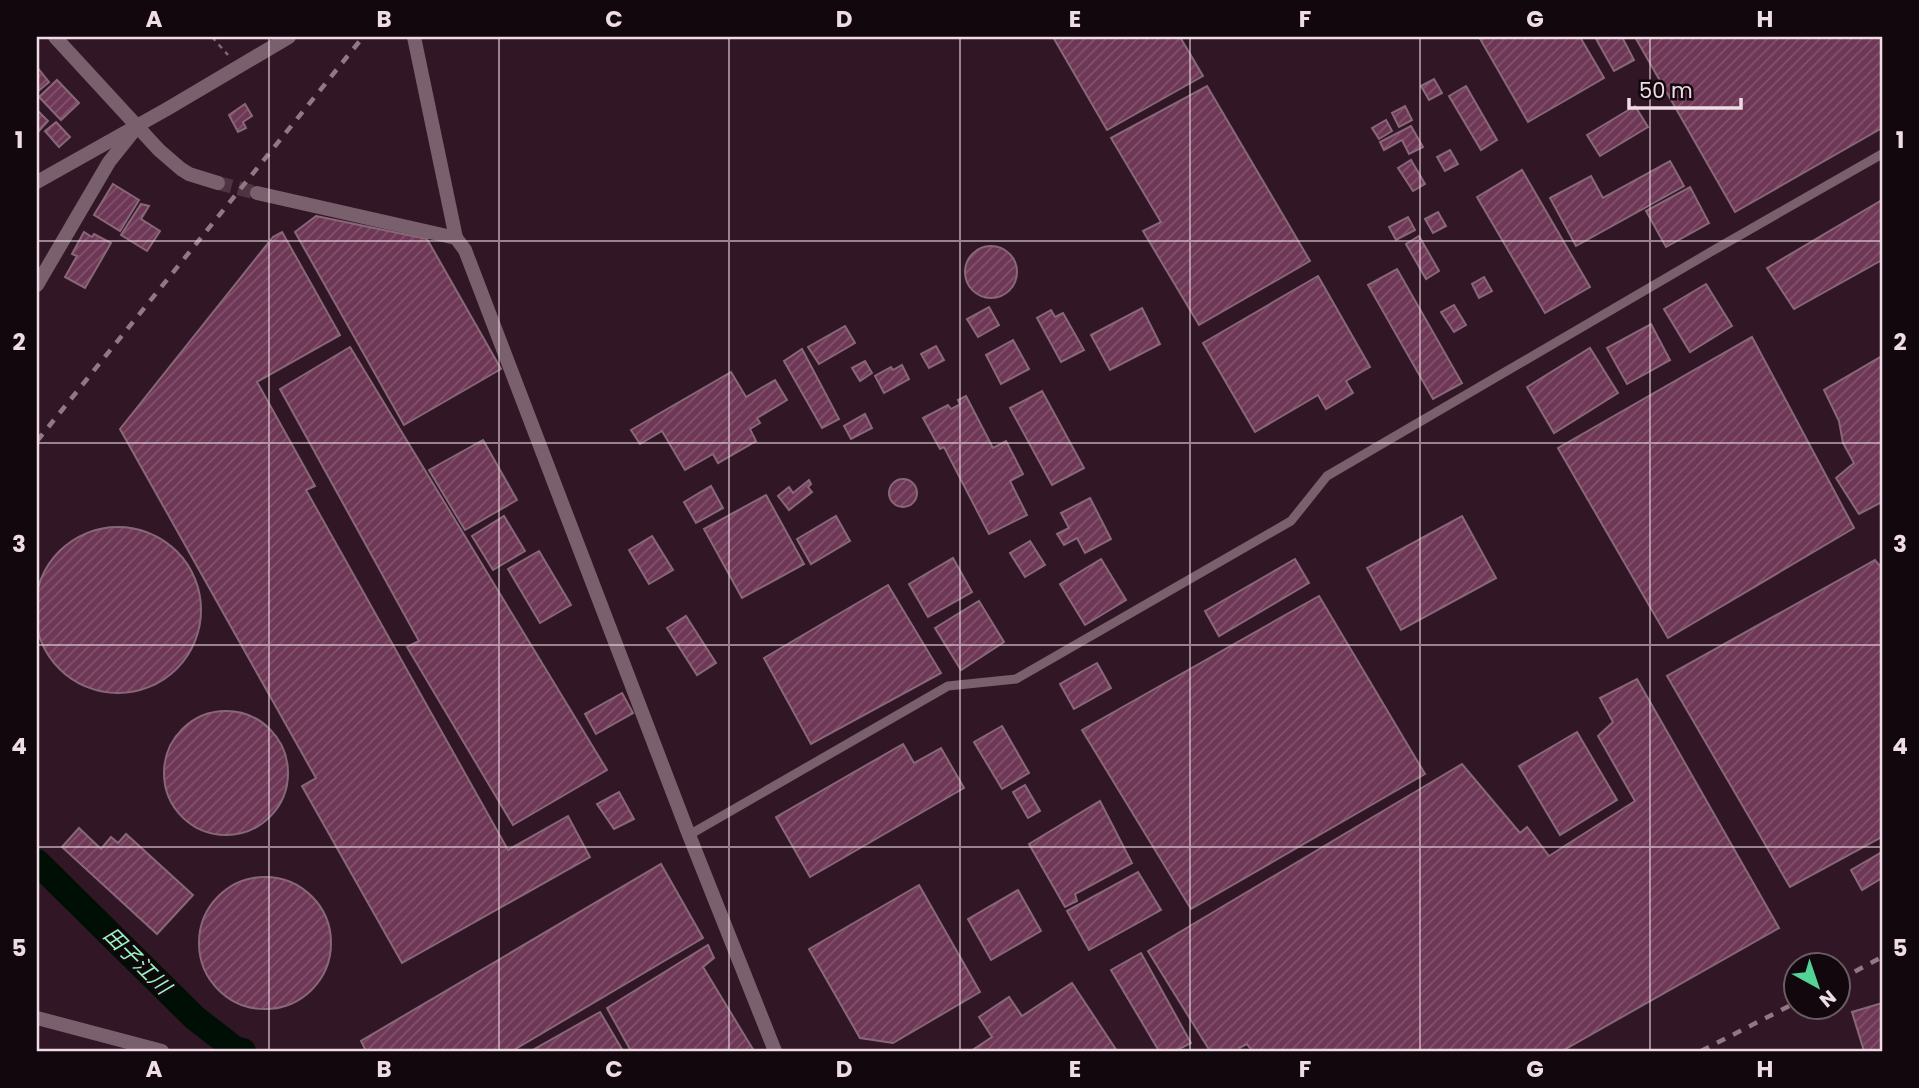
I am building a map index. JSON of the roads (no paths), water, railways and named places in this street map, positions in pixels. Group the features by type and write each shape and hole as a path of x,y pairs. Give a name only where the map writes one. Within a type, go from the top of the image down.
{"street":[{"path":"55,37 159,150 189,174 218,183"},
{"path":"37,182 289,37"},
{"path":"414,37 456,238 465,250 689,835 775,1051"},
{"path":"37,285 109,162 138,126"},
{"path":"257,193 456,238"},
{"path":"37,1017 162,1051"}],"lane":[{"path":"689,835 948,686 1016,679 1291,521 1327,476 1882,154"}],"waterway":[{"name":"田子江川","path":"37,862 195,1018 235,1049 243,1051"}],"tunnel":[{"path":"218,183 257,193"}],"railway":[{"path":"37,441 363,37"},
{"path":"1853,973 1882,957"},
{"path":"1701,1051 1783,1009"}]}
